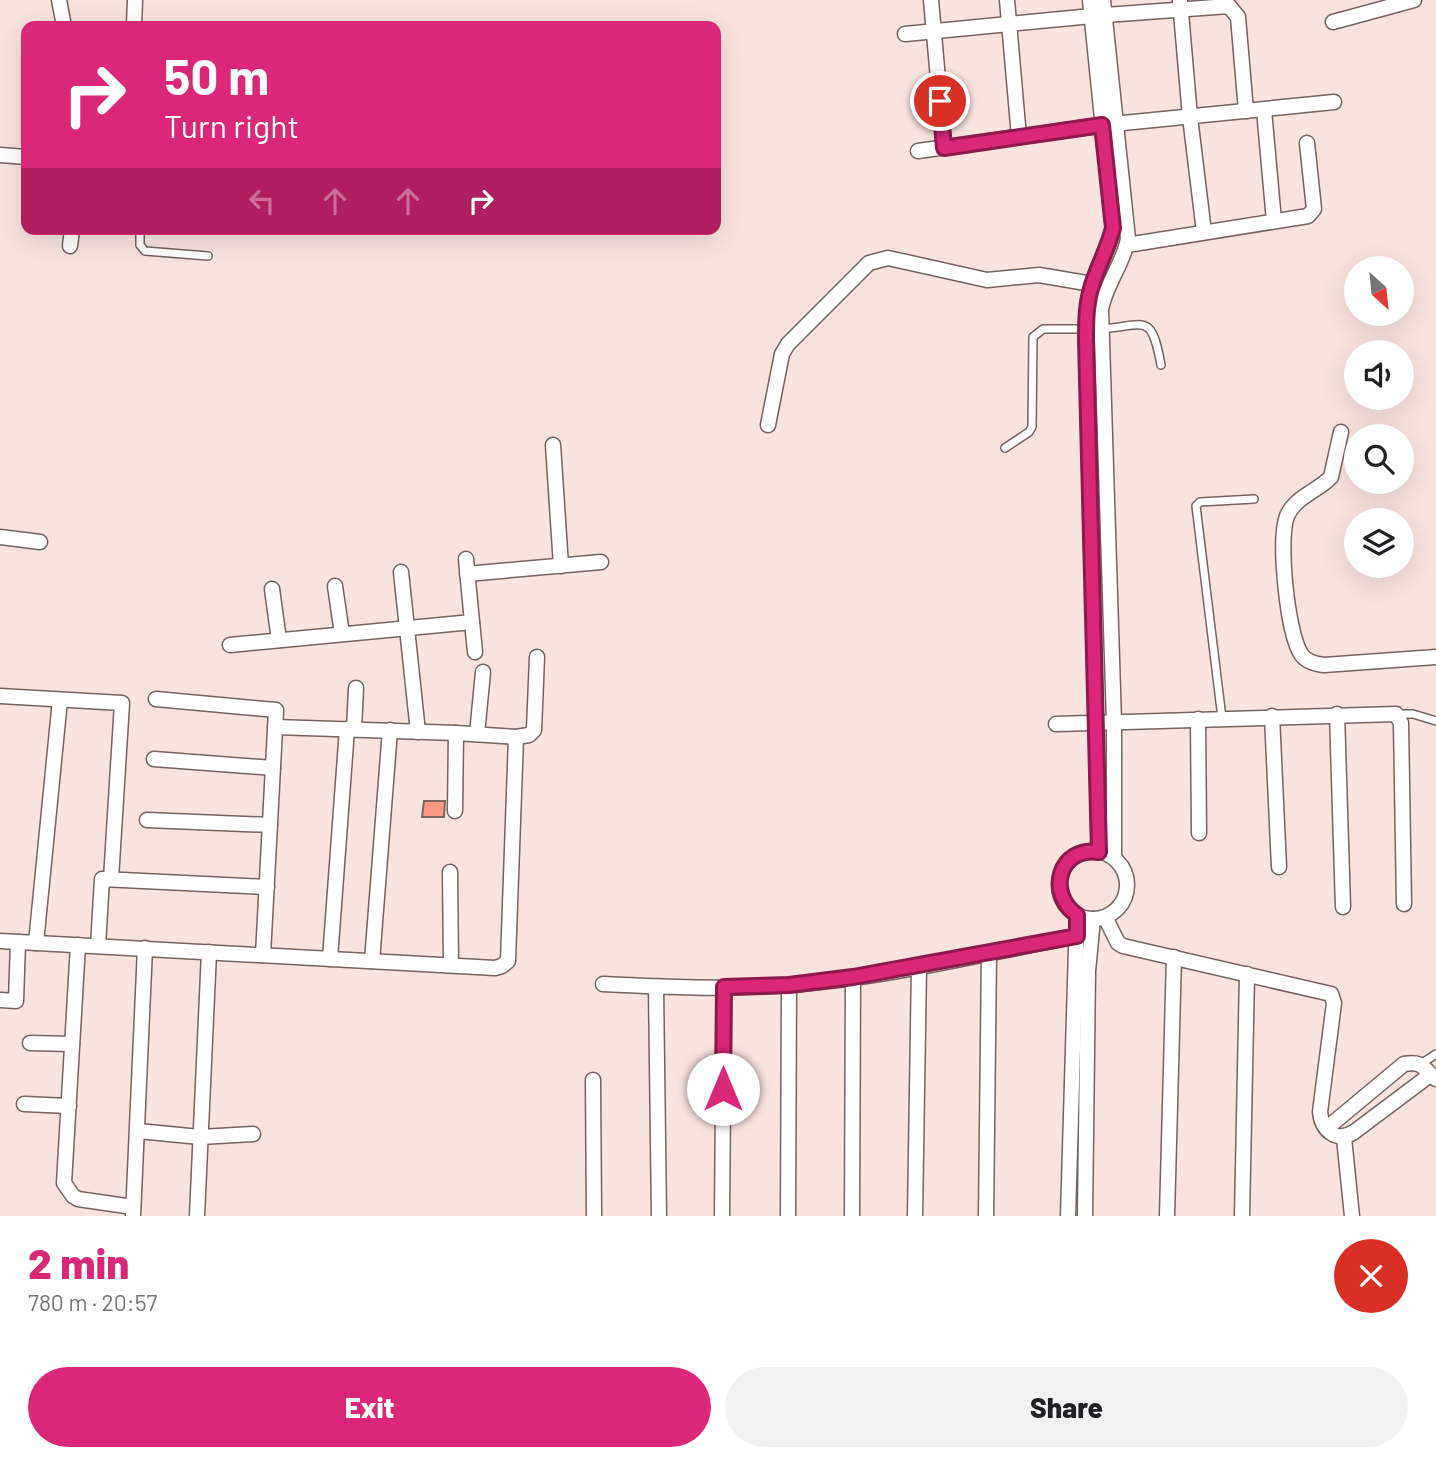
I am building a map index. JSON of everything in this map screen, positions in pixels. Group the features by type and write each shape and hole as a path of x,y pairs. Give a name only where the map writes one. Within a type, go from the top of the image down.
{"street":[{"path":"59,0 63,21"},
{"path":"134,21 135,0"},
{"path":"931,0 944,148"},
{"path":"1007,0 1019,137"},
{"path":"1090,0 1100,10 1109,124 1113,228 1110,242 1092,284 1086,329 1099,852"},
{"path":"1333,22 1414,0"},
{"path":"905,34 1009,24 1100,10 1181,4 1228,6 1236,14 1246,111"},
{"path":"1181,4 1189,117 1204,232"},
{"path":"918,151 1109,124 1334,102"},
{"path":"1264,110 1274,221"},
{"path":"1109,124 1128,239 1104,297 1102,328 1114,722 1114,858 1126,877 1127,888 1118,908 1099,918 1077,915 1069,909 1059,891 1062,871 1076,856 1085,852 1099,852 1114,858"},
{"path":"1127,245 1308,216 1314,209 1307,143"},
{"path":"0,155 21,157"},
{"path":"71,246 72,235"},
{"path":"768,425 782,354 788,344 869,263 888,258 987,280 1039,275 1092,284"},
{"path":"1341,432 1331,477 1294,504 1284,527 1283,545 1291,627 1301,654 1313,663 1324,665 1436,657"},
{"path":"553,445 561,566"},
{"path":"0,537 40,541"},
{"path":"475,652 467,566 561,566 601,562"},
{"path":"401,572 418,732"},
{"path":"335,586 342,634"},
{"path":"272,589 279,640"},
{"path":"230,645 472,622"},
{"path":"275,727 516,737 529,735 534,730 537,657"},
{"path":"477,734 483,672"},
{"path":"330,959 356,688"},
{"path":"0,697 122,703 111,879"},
{"path":"156,699 276,710 263,955"},
{"path":"36,943 60,700"},
{"path":"1337,714 1343,907"},
{"path":"1056,724 1396,714 1401,723 1404,904"},
{"path":"1272,716 1279,867"},
{"path":"1198,719 1199,833"},
{"path":"372,961 390,730"},
{"path":"455,811 456,733"},
{"path":"0,941 495,968 502,966 508,961 516,737"},
{"path":"154,759 273,768"},
{"path":"147,820 270,825"},
{"path":"450,872 451,965"},
{"path":"98,946 102,879 267,887"},
{"path":"1068,1216 1077,915"},
{"path":"1099,918 1118,943 1327,992 1333,999 1320,1112 1322,1122 1327,1128 1337,1137 1344,1138 1429,1073 1415,1062 1404,1065 1327,1128"},
{"path":"1085,1216 1088,971 1099,918"},
{"path":"603,984 656,987 789,985 919,966 1077,936"},
{"path":"0,1000 16,1001 18,942"},
{"path":"78,945 64,1183 78,1199 133,1212 145,948"},
{"path":"197,1216 209,952"},
{"path":"986,1216 989,953"},
{"path":"1167,1216 1174,957"},
{"path":"915,1216 919,966"},
{"path":"1242,1216 1247,974"},
{"path":"852,1216 853,977"},
{"path":"788,1216 789,985"},
{"path":"656,987 659,1216"},
{"path":"722,1216 724,987"},
{"path":"30,1043 72,1044"},
{"path":"593,1080 594,1216"},
{"path":"24,1104 69,1106"},
{"path":"138,1132 200,1137 253,1134"},
{"path":"1344,1138 1352,1216"}],"lane":[{"path":"140,235 139,245 145,251 208,256"},
{"path":"1005,448 1029,432 1032,427 1033,337 1044,329 1086,329 1139,324 1147,326 1156,337 1161,365"},
{"path":"1222,718 1196,506 1200,502 1254,499"},
{"path":"1396,714 1413,714 1436,721"},
{"path":"1429,1073 1436,1054"}],"building":[{"path":"424,801 445,801 444,817 422,817"}],"route":[{"path":"723,1089 724,987 789,985 853,977 1077,936 1077,915 1062,901 1059,881 1068,862 1076,856 1085,852 1099,852 1086,340 1087,307 1092,284 1110,242 1113,228 1102,125 944,148 940,101"}]}
